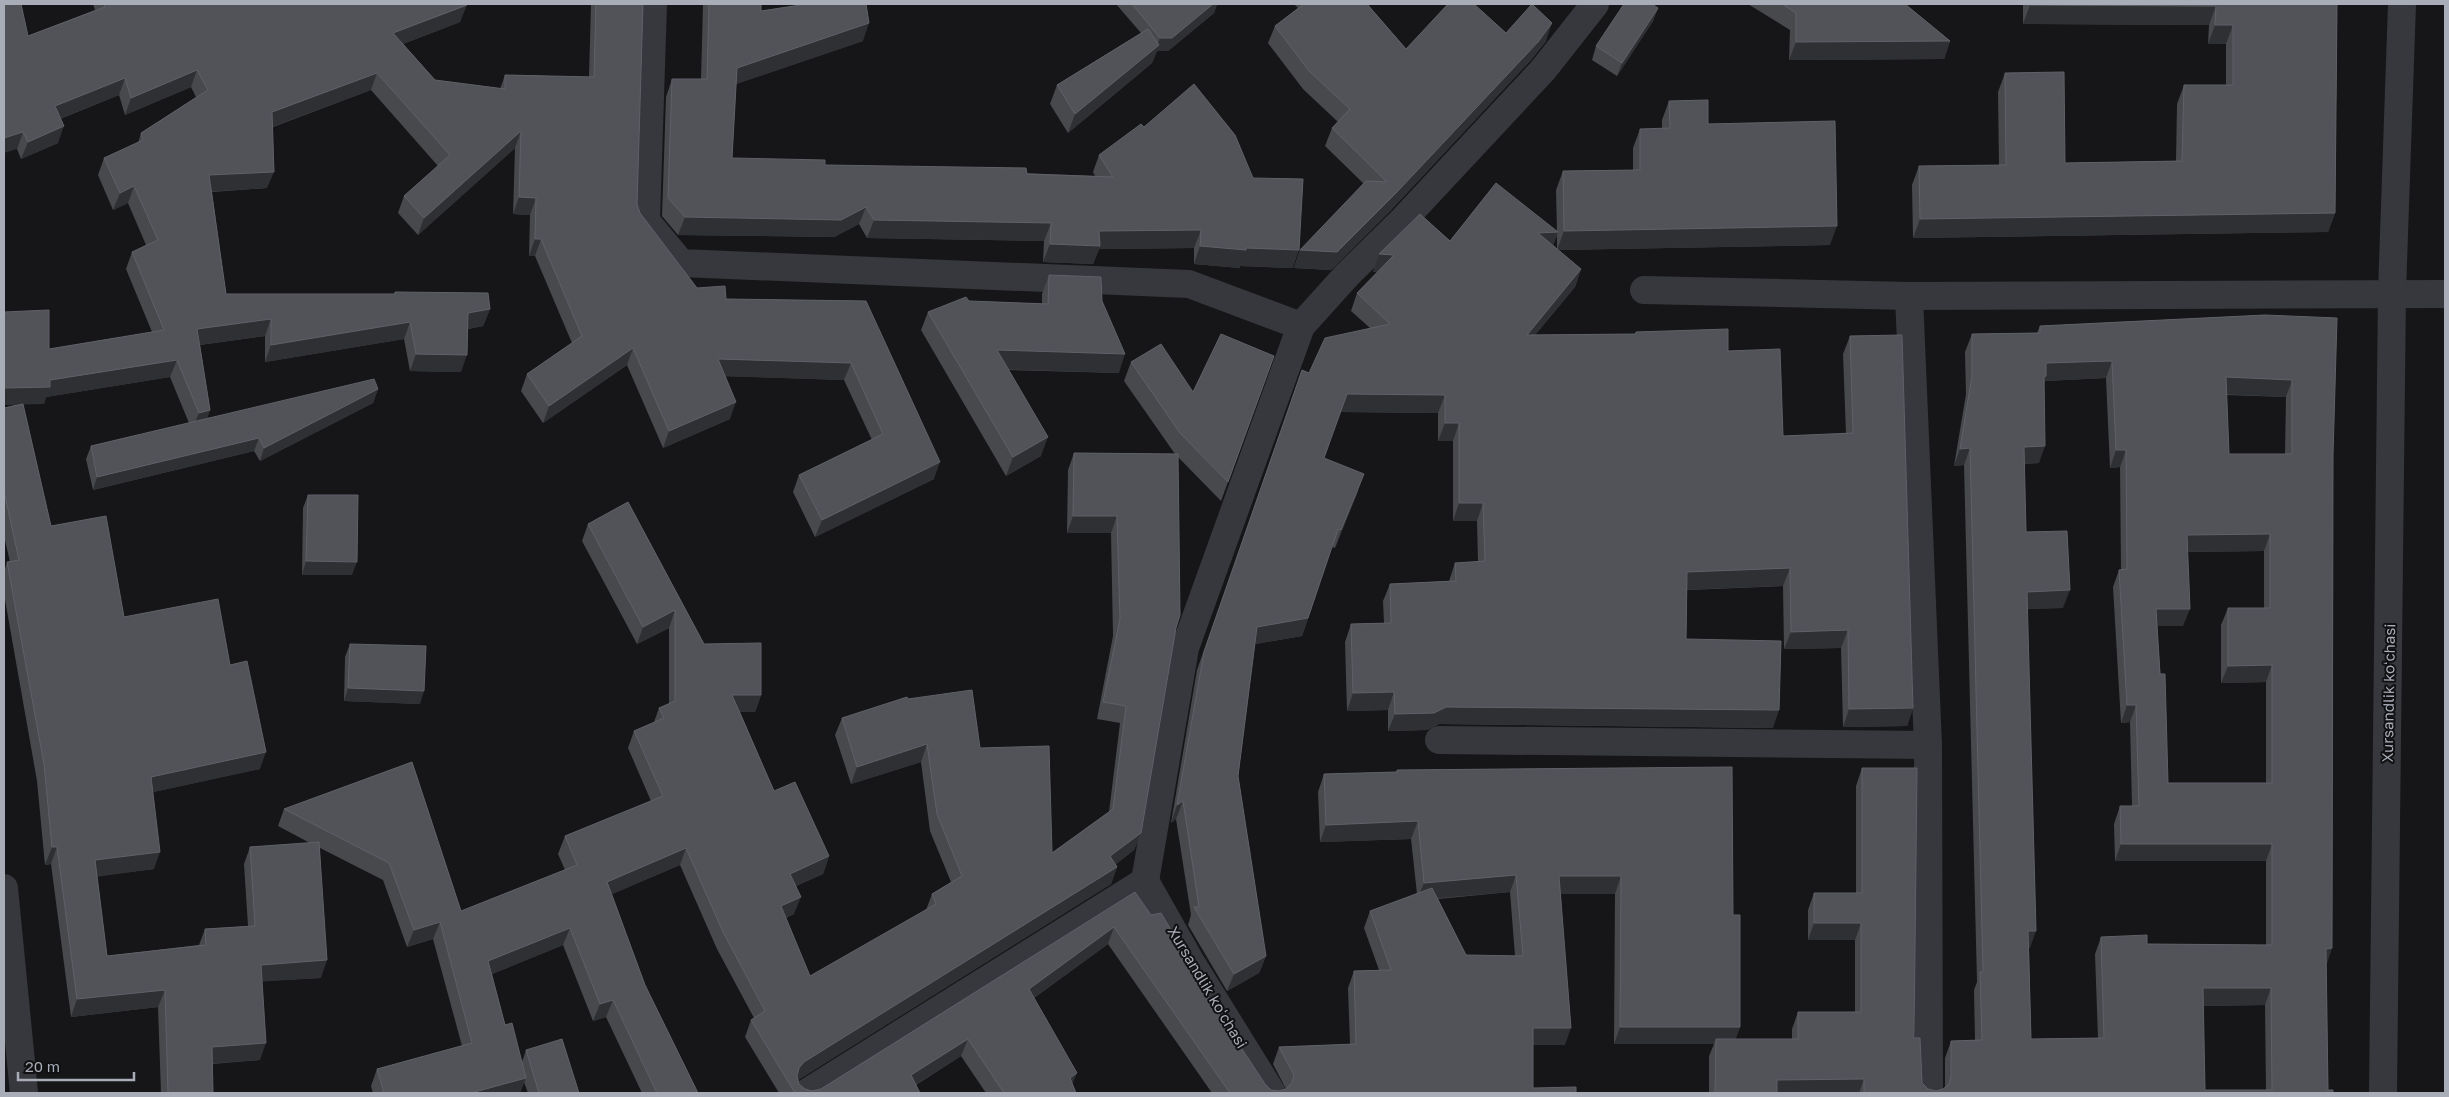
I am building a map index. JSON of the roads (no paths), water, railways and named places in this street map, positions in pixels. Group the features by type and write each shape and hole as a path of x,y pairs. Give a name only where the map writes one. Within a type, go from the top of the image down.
{"street":[{"path":"653,4 646,221 680,263 1189,284 1301,326"},
{"path":"806,1093 1145,880 1185,648 1301,326 1347,275 1402,220 1543,70 1594,4"},
{"name":"Xursandlik koʻchasi","path":"2384,1093 2392,292 2402,4"},
{"path":"1644,290 1909,296 2392,292 2445,294"},
{"path":"1909,296 1928,745 1928,1093"},
{"path":"1439,740 1928,745"},
{"name":"Xursandlik koʻchasi","path":"1145,880 1189,959 1272,1093"},
{"path":"4,888 24,1093"}]}
